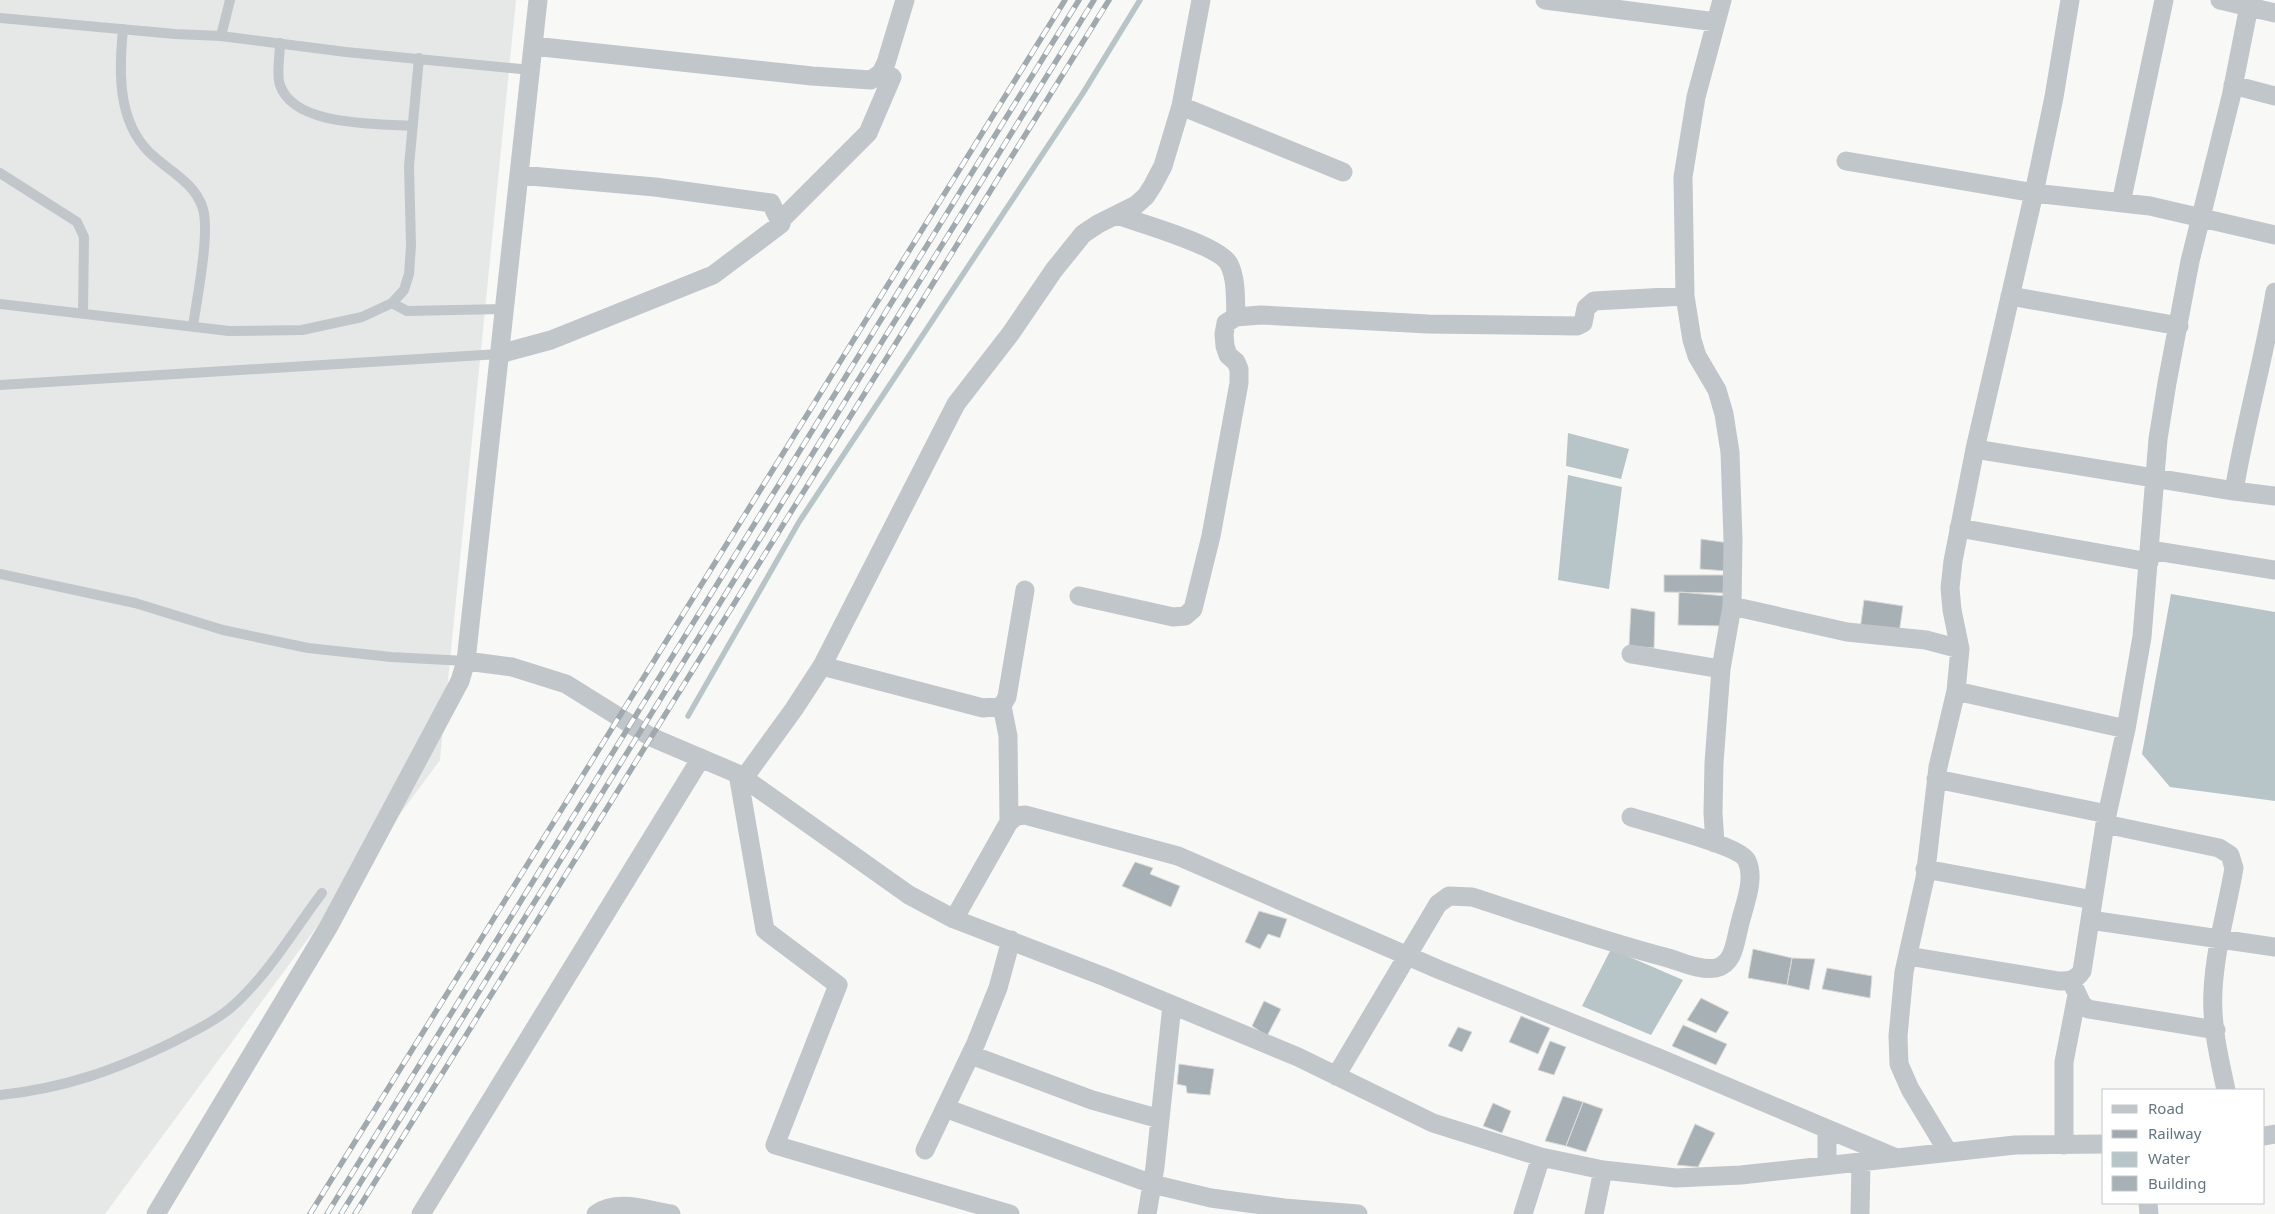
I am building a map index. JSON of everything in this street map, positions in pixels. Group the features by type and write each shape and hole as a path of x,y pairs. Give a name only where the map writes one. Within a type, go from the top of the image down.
{"street":[{"path":"156,1214 329,926 460,681 466,661 538,0"},
{"path":"533,46 812,76 870,80 880,73 886,63 905,0"},
{"path":"1010,1214 775,1145 838,985 765,930 741,776 794,709 822,666 956,404 1011,333 1054,270 1083,234 1146,196 1153,185 1163,166 1181,106 1201,0"},
{"path":"1545,0 1716,22"},
{"path":"1715,843 1713,813 1714,762 1722,670 1732,606 1732,490 1730,452 1724,414 1717,390 1697,356 1692,340 1685,296 1682,177 1696,97 1722,0"},
{"path":"1948,1152 1910,1089 1899,1064 1898,1036 1904,972 1925,869 1936,779 1956,691 1960,649 1952,610 1950,588 1959,528 1975,449 2034,193 2054,97 2070,0"},
{"path":"2122,202 2164,0"},
{"path":"2220,0 2275,13"},
{"path":"2064,1145 2064,1062 2074,988 2082,971 2106,819 2126,729 2142,637 2162,412 2190,261 2233,86 2249,6"},
{"path":"780,220 868,133 892,77"},
{"path":"2233,86 2275,96"},
{"path":"1181,106 1343,172"},
{"path":"1846,161 2034,193 2122,202 2201,217 2275,235"},
{"path":"500,354 551,340 712,276 781,224 771,202 655,187 519,175"},
{"path":"1117,215 1210,248 1228,262 1234,278 1236,317"},
{"path":"2234,491 2241,448 2267,340 2275,292"},
{"path":"1079,596 1173,617 1185,616 1193,609 1211,536 1239,383 1239,369 1236,362 1228,355 1224,334 1226,324 1236,317 1261,315 1428,324 1577,326 1583,323 1586,308 1594,301 1685,296"},
{"path":"2010,296 2179,326"},
{"path":"1975,449 2275,496"},
{"path":"1959,528 2150,556 2275,570"},
{"path":"1009,822 1008,736 1002,706 1007,696 1025,590"},
{"path":"1732,606 1847,632 1926,640 1960,649"},
{"path":"1631,654 1722,670"},
{"path":"466,661 512,667 566,684 651,737 741,776 909,895 954,919 1011,940 1298,1057 1433,1123 1541,1157 1603,1170 1676,1178 1741,1175 2015,1145 2102,1144"},
{"path":"822,666 984,708 1002,706"},
{"path":"1956,691 2126,729"},
{"path":"421,1214 701,758"},
{"path":"1936,779 2219,848 2230,855 2234,868 2220,938 2213,993 2217,1050 2226,1089"},
{"path":"954,919 1009,822 1017,816 1026,815 1178,856 1406,955 1659,1058 1896,1158"},
{"path":"1336,1076 1406,955 1438,904 1449,896 1472,897 1645,952 1701,967 1716,968 1728,962 1734,950 1751,876 1747,860 1741,854 1715,843 1631,817"},
{"path":"1925,869 2093,900"},
{"path":"2090,920 2275,947"},
{"path":"925,1150 971,1054 998,988 1011,940"},
{"path":"1908,956 2059,981 2074,988 2082,1004 2088,1009 2216,1030"},
{"path":"1147,1214 1160,1119 1172,1005"},
{"path":"971,1054 1092,1100 1160,1119"},
{"path":"945,1108 1152,1184 1211,1198 1284,1208 1358,1214"},
{"path":"1827,1129 1827,1165"},
{"path":"1523,1214 1541,1157"},
{"path":"1860,1214 1861,1162"},
{"path":"1594,1214 1603,1170"},
{"path":"596,1214 608,1206 620,1205 672,1214"}],"lane":[{"path":"221,36 230,0"},
{"path":"0,18 221,36 531,70"},
{"path":"123,29 119,67 128,118 139,141 149,152 185,181 203,209 203,246 193,326"},
{"path":"280,43 280,84 286,96 298,108 319,117 412,126"},
{"path":"0,304 228,331 302,330 362,316 392,303 404,290 409,274 411,246 408,192 418,58"},
{"path":"0,173 78,222 84,237 83,314"},
{"path":"392,303 407,311 504,309"},
{"path":"0,385 500,354"},
{"path":"0,574 125,601 223,630 308,648 391,657 466,661"},
{"path":"0,1095 36,1091 86,1079 133,1062 200,1028 234,1005 258,980 322,893"}],"shaded area":[{"path":"0,0 516,0 440,760 105,1214 0,1214"}],"water":[{"path":"1568,433 1629,449 1621,479 1566,466"},
{"path":"1568,475 1622,487 1609,589 1558,580"},
{"path":"2171,594 2275,612 2275,801 2170,787 2142,754"},
{"path":"1611,949 1683,980 1651,1035 1582,1006"}],"building":[{"path":"1701,539 1729,543 1727,571 1700,569"},
{"path":"1664,575 1725,575 1723,593 1664,592"},
{"path":"1679,592 1726,596 1723,626 1678,625"},
{"path":"1864,600 1903,606 1899,633 1860,630"},
{"path":"1631,608 1655,612 1654,648 1629,646"},
{"path":"1135,862 1153,868 1150,874 1180,886 1171,907 1122,886"},
{"path":"1259,911 1287,919 1280,938 1268,934 1260,949 1245,942"},
{"path":"1753,949 1792,958 1787,985 1748,978"},
{"path":"1792,958 1815,959 1809,990 1787,985"},
{"path":"1827,968 1872,976 1870,998 1822,989"},
{"path":"1701,998 1729,1012 1716,1033 1687,1020"},
{"path":"1264,1001 1281,1009 1267,1036 1252,1026"},
{"path":"1521,1016 1550,1028 1538,1054 1509,1042"},
{"path":"1683,1025 1727,1044 1716,1065 1672,1046"},
{"path":"1458,1027 1472,1032 1462,1052 1448,1046"},
{"path":"1550,1041 1566,1047 1554,1075 1538,1070"},
{"path":"1179,1064 1214,1069 1210,1095 1187,1093 1186,1086 1177,1084"},
{"path":"1563,1096 1583,1102 1566,1146 1545,1141"},
{"path":"1583,1102 1603,1109 1586,1152 1566,1146"},
{"path":"1493,1103 1511,1111 1502,1133 1483,1126"},
{"path":"1695,1124 1715,1133 1698,1167 1677,1165"}],"waterway":[{"path":"688,716 799,522 1083,93 1140,0"}],"railway":[{"path":"310,1214 1065,0"},
{"path":"327,1214 1079,0"},
{"path":"341,1214 1094,0"},
{"path":"355,1214 1109,0"}]}
